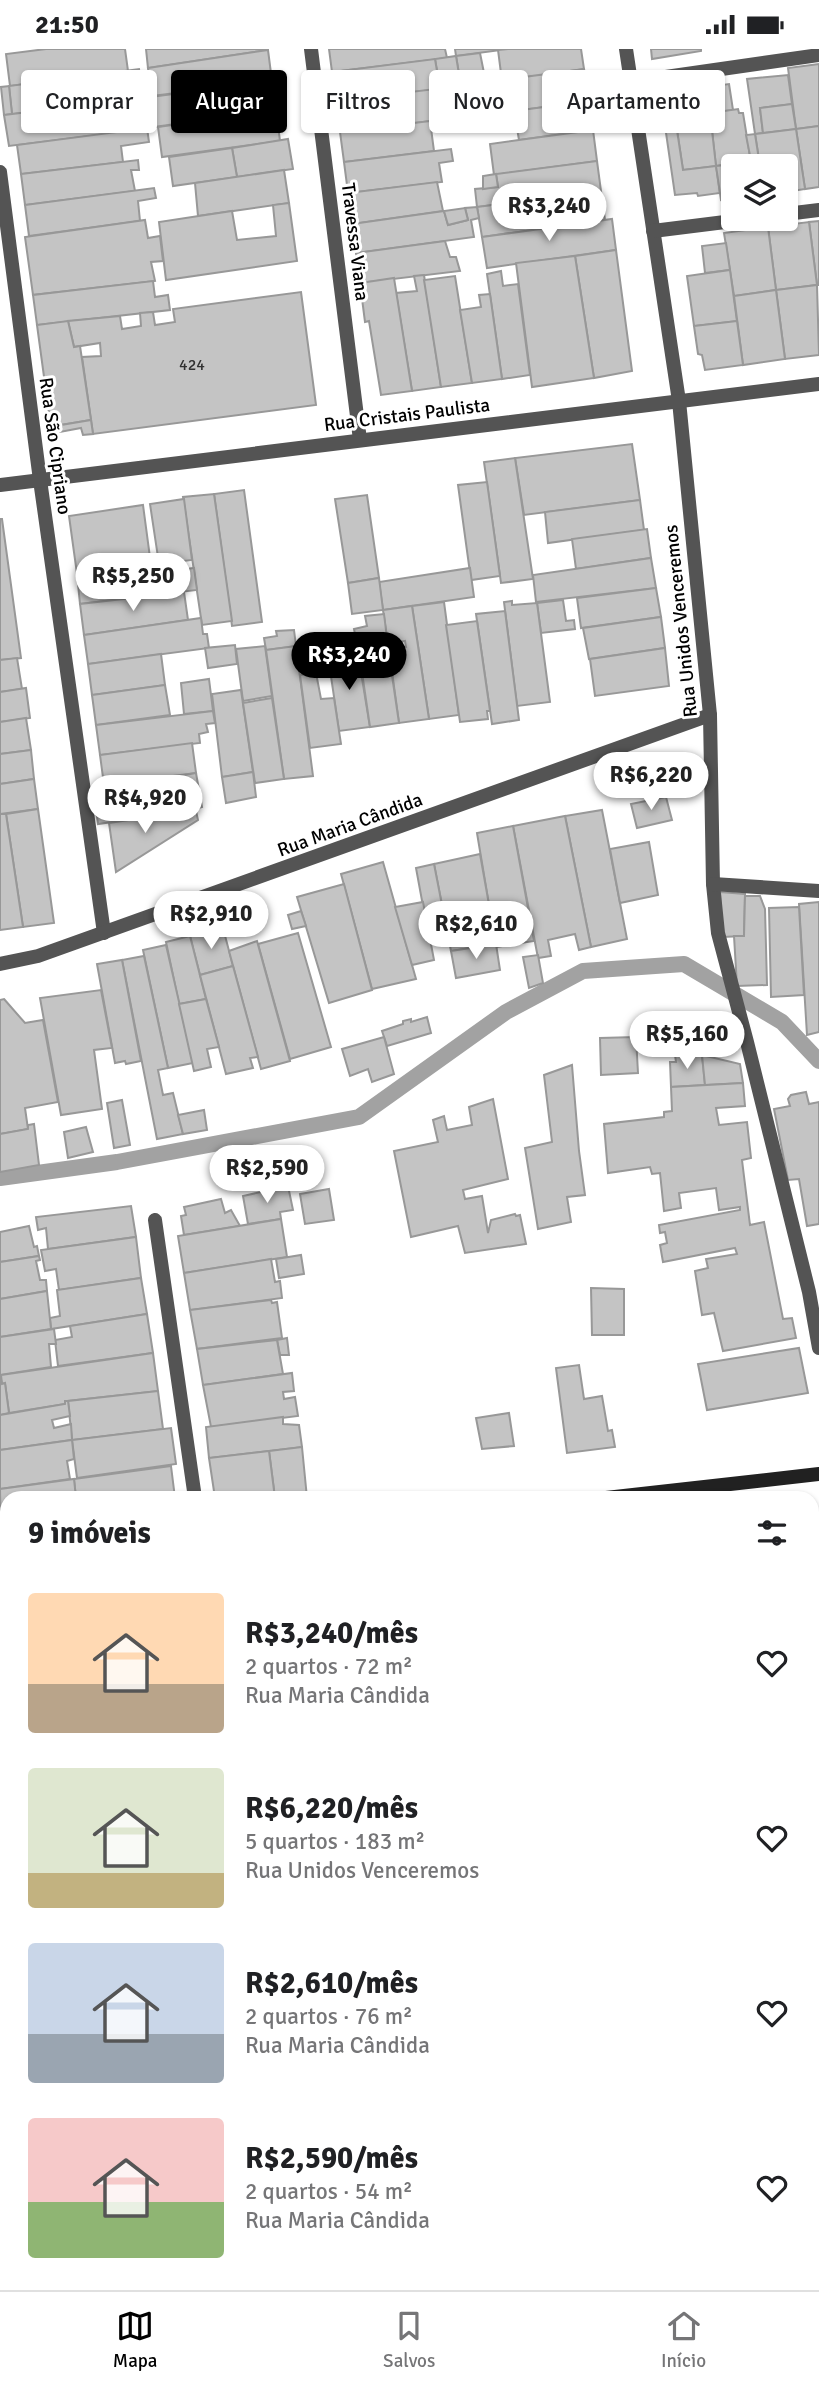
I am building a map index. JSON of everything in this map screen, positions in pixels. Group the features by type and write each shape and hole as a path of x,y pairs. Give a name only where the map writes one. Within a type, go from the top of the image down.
{"street":[{"name":"Travessa Viana","path":"311,49 360,440"},
{"name":"Rua Unidos Venceremos","path":"626,49 629,70"},
{"path":"715,70 819,55"},
{"name":"Rua Unidos Venceremos","path":"639,133 679,401 710,715 713,884 718,933 814,1291 819,1348"},
{"name":"Rua São Cipriano","path":"0,172 104,933"},
{"path":"798,213 819,210"},
{"path":"653,231 721,222"},
{"name":"Rua Cristais Paulista","path":"0,485 819,384"},
{"name":"Rua Maria Cândida","path":"0,964 38,956 104,933 710,715"},
{"path":"713,884 819,891"},
{"path":"155,1220 194,1491"},
{"path":"666,1491 819,1473"}],"building":[{"path":"46,49 125,49 128,70 21,70 21,85 10,86 6,54"},
{"path":"146,49 268,49 268,50 148,68"},
{"path":"329,49 445,49 447,58 348,70 332,70"},
{"path":"455,49 508,49 456,56"},
{"path":"581,49 584,69 542,70 542,75 528,77 528,70 501,70 498,50"},
{"path":"651,49 701,49 701,51 652,59"},
{"path":"268,50 271,70 171,70 171,94 157,95 157,70 148,68"},
{"path":"480,53 483,70 458,70 456,56"},
{"path":"456,56 458,70 437,70 435,59"},
{"path":"435,59 437,70 429,70 429,90 415,92 415,70 348,70"},
{"path":"819,64 819,126 796,129 788,68"},
{"path":"542,75 542,107 528,109 528,76"},
{"path":"788,75 792,104 760,108 763,133 755,134 747,79"},
{"path":"21,84 21,113 12,114 9,86"},
{"path":"729,84 733,110 725,111 725,85"},
{"path":"9,86 12,114 4,115 1,87"},
{"path":"429,90 429,121 415,123 415,91"},
{"path":"171,94 171,125 157,127 157,96"},
{"path":"792,104 796,129 763,133 760,108"},
{"path":"542,107 542,133 571,133 519,140 518,133 528,133 528,109"},
{"path":"738,109 739,113 743,113 750,154 721,154 721,165 716,166 712,133 725,133 725,111"},
{"path":"21,113 21,133 114,133 9,146 4,115"},
{"path":"429,121 434,151 344,162 340,133 415,133 415,123"},
{"path":"171,125 171,133 279,133 280,141 162,157 158,127"},
{"path":"819,126 819,187 805,189 796,129"},
{"path":"796,129 805,189 798,190 798,154 758,154 755,134"},
{"path":"109,133 148,133 149,142 121,146 123,162 21,174 17,145"},
{"path":"571,133 593,133 597,161 494,175 490,144"},
{"path":"666,133 677,133 683,170 716,166 720,193 675,195"},
{"path":"677,133 712,133 716,166 683,170"},
{"path":"755,134 758,154 750,154 746,135"},
{"path":"288,139 293,169 237,177 232,148"},
{"path":"232,148 237,177 173,186 169,157"},
{"path":"451,149 453,161 439,163 442,182 348,193 344,162"},
{"path":"138,160 139,170 131,170 135,191 25,205 21,174"},
{"path":"597,161 601,191 477,207 475,189 498,187 496,174"},
{"path":"721,165 721,200 716,166"},
{"path":"284,170 289,203 198,216 195,183"},
{"path":"496,174 498,187 483,189 483,176"},
{"path":"437,182 443,211 352,224 348,193"},
{"path":"154,188 156,198 138,201 140,221 29,236 25,205"},
{"path":"601,191 605,220 482,237 477,207"},
{"path":"289,203 297,261 166,280 159,222 232,211 237,240 276,236 273,205"},
{"path":"477,207 479,218 471,220 474,237 356,253 352,224 444,211 448,225 468,220 465,208"},
{"path":"465,208 468,220 448,225 444,211"},
{"path":"612,219 616,250 487,268 482,237"},
{"path":"145,220 148,238 160,236 163,261 151,262 155,281 33,295 25,237"},
{"path":"819,221 819,285 817,285 809,222"},
{"path":"809,222 817,285 776,290 769,231 798,231 798,223"},
{"path":"769,231 776,290 734,296 724,233"},
{"path":"445,241 450,257 456,257 460,271 360,283 356,253"},
{"path":"726,243 730,270 705,273 702,246"},
{"path":"616,250 632,371 594,378 575,256"},
{"path":"575,256 594,378 532,387 516,263"},
{"path":"730,270 737,321 694,326 687,276"},
{"path":"501,271 503,286 518,284 530,375 502,379 487,274"},
{"path":"424,275 441,387 412,391 396,293 417,291 414,276"},
{"path":"455,276 472,383 441,387 424,280"},
{"path":"394,278 412,391 381,395 369,321 365,322 360,283"},
{"path":"153,281 155,297 168,295 170,310 37,325 33,295"},
{"path":"817,285 819,355 785,359 776,290"},
{"path":"776,290 785,359 743,365 734,296"},
{"path":"301,292 316,405 93,434 82,357 101,356 100,343 74,347 68,321 120,316 122,329 141,326 140,313 153,312 155,325 175,322 173,309"},
{"path":"490,294 502,379 472,383 460,310 481,307 479,295"},
{"path":"68,321 74,347 80,346 91,420 55,426 50,421 37,325"},
{"path":"737,321 743,365 705,370 702,355 698,354 694,326"},
{"path":"91,420 93,434 83,435 81,428 60,432 55,426"},
{"path":"632,444 640,500 524,515 515,458"},
{"path":"515,458 533,579 501,583 484,462"},
{"path":"487,482 500,576 471,580 458,485"},
{"path":"244,490 262,622 232,626 214,494"},
{"path":"214,494 232,621 202,625 183,497"},
{"path":"367,495 379,578 348,583 335,499"},
{"path":"184,499 192,560 159,564 150,504"},
{"path":"640,500 644,530 548,543 545,512"},
{"path":"143,505 151,565 77,574 69,516"},
{"path":"0,519 21,658 0,660"},
{"path":"647,529 651,558 576,569 572,539"},
{"path":"651,558 656,588 536,602 533,575"},
{"path":"172,562 172,571 194,568 197,590 80,604 77,574"},
{"path":"470,568 474,597 383,610 379,582"},
{"path":"379,578 383,610 352,614 348,583"},
{"path":"656,588 661,617 581,628 577,598"},
{"path":"184,592 188,620 84,635 80,604"},
{"path":"563,600 566,621 574,620 575,629 541,633 537,603"},
{"path":"512,601 512,605 537,603 550,702 517,706 504,602"},
{"path":"444,602 459,715 429,719 412,606"},
{"path":"412,606 429,719 399,723 389,650 406,647 405,641 388,644 383,610"},
{"path":"505,611 519,720 492,724 476,614"},
{"path":"384,614 389,655 360,659 354,629 367,626 365,616"},
{"path":"661,617 665,648 589,659 583,628"},
{"path":"201,618 203,634 207,634 209,648 88,664 84,635"},
{"path":"477,621 490,711 487,711 488,719 460,722 446,625"},
{"path":"294,630 296,646 266,650 264,638 277,636 276,631"},
{"path":"235,645 237,664 208,668 205,648"},
{"path":"265,646 272,696 243,701 236,649"},
{"path":"296,646 313,776 284,779 266,650"},
{"path":"665,648 669,686 595,696 590,659"},
{"path":"161,654 165,685 92,695 88,664"},
{"path":"358,654 370,727 339,731 328,656"},
{"path":"389,655 399,723 370,727 360,659"},
{"path":"17,658 22,689 0,692 0,660"},
{"path":"316,673 321,699 334,698 341,744 310,748 300,675"},
{"path":"209,679 213,711 184,714 181,683"},
{"path":"165,685 170,715 96,725 92,695"},
{"path":"26,688 30,718 0,722 0,692"},
{"path":"241,690 253,772 222,777 212,694"},
{"path":"272,698 284,779 255,783 243,703"},
{"path":"213,711 215,723 206,724 208,732 199,734 200,743 100,755 96,725"},
{"path":"26,718 31,750 0,754 0,722"},
{"path":"192,743 196,773 104,785 100,755"},
{"path":"31,750 34,779 0,784 0,754"},
{"path":"253,772 256,797 226,803 222,777"},
{"path":"196,773 202,807 182,812 178,776"},
{"path":"178,776 182,812 98,824 93,786"},
{"path":"34,779 38,809 0,814 0,784"},
{"path":"666,797 672,820 637,828 631,804"},
{"path":"38,809 54,923 23,927 6,814"},
{"path":"602,810 627,939 591,947 565,816"},
{"path":"196,811 198,820 116,872 109,823"},
{"path":"0,814 6,814 23,927 0,930"},
{"path":"565,816 591,947 579,950 575,934 548,940 551,956 538,958 513,826"},
{"path":"513,826 534,941 496,947 477,833"},
{"path":"649,842 658,895 620,903 610,849"},
{"path":"480,854 496,944 451,951 434,864"},
{"path":"383,862 416,979 372,989 341,874"},
{"path":"434,864 449,941 430,944 416,868"},
{"path":"344,884 372,990 329,1003 297,897"},
{"path":"720,892 745,894 744,936 722,937"},
{"path":"745,896 760,896 765,909 767,985 737,986 734,936 744,936"},
{"path":"423,902 434,960 412,965 395,907"},
{"path":"819,902 819,1032 807,1035 799,904"},
{"path":"799,907 804,995 771,997 769,908"},
{"path":"301,911 306,926 292,929 288,915"},
{"path":"223,928 233,966 200,975 190,936"},
{"path":"298,933 331,1047 290,1059 258,944"},
{"path":"190,936 206,999 179,1004 166,942"},
{"path":"257,941 290,1061 261,1069 229,951"},
{"path":"496,944 500,970 456,978 451,951"},
{"path":"166,945 193,1063 168,1068 143,950"},
{"path":"538,955 543,983 529,988 523,957"},
{"path":"144,956 168,1068 158,1070 163,1095 173,1093 183,1134 157,1139 122,960"},
{"path":"122,960 141,1061 126,1064 125,1061 115,1063 97,964"},
{"path":"233,966 258,1057 250,1058 253,1068 226,1074 200,975"},
{"path":"101,990 112,1048 94,1050 102,1109 61,1115 40,998"},
{"path":"4,999 25,1023 43,1020 58,1102 25,1108 28,1129 0,1134 0,1000"},
{"path":"206,999 219,1047 207,1049 211,1067 194,1071 179,1004"},
{"path":"427,1017 431,1033 387,1046 382,1031 403,1024 403,1021 411,1019 411,1022"},
{"path":"384,1037 394,1074 372,1082 368,1069 350,1076 342,1049"},
{"path":"636,1037 638,1073 601,1075 600,1038"},
{"path":"675,1055 702,1055 705,1085 671,1087 670,1062 676,1062"},
{"path":"702,1055 740,1064 743,1083 705,1085"},
{"path":"572,1065 585,1195 567,1197 571,1222 538,1229 525,1148 552,1142 544,1075"},
{"path":"743,1083 745,1106 716,1108 719,1125 747,1122 751,1158 742,1160 750,1225 764,1222 783,1319 792,1318 796,1338 723,1351 714,1313 702,1315 695,1271 708,1268 706,1259 737,1254 735,1248 663,1262 660,1245 667,1243 665,1232 660,1233 659,1225 740,1210 740,1207 719,1210 716,1188 679,1193 681,1208 664,1211 660,1173 652,1174 650,1167 608,1173 604,1124 664,1117 664,1112 672,1111 671,1087"},
{"path":"806,1092 809,1104 819,1102 819,1224 807,1226 799,1179 788,1180 774,1109 790,1106 788,1099 791,1095"},
{"path":"493,1099 508,1179 463,1190 465,1199 482,1196 488,1233 491,1220 520,1215 526,1244 465,1253 458,1226 411,1237 394,1151 438,1142 433,1120 444,1116 447,1130 472,1125 469,1107"},
{"path":"122,1100 130,1145 114,1148 107,1103"},
{"path":"204,1110 207,1130 183,1134 178,1115"},
{"path":"34,1124 39,1165 0,1172 0,1134 28,1129 28,1125"},
{"path":"86,1127 93,1152 68,1158 64,1132"},
{"path":"288,1186 293,1210 280,1212 281,1219 248,1224 243,1196"},
{"path":"329,1189 334,1220 305,1224 300,1194"},
{"path":"221,1199 225,1213 231,1210 240,1226 184,1235 181,1216 186,1215 184,1207"},
{"path":"131,1206 136,1237 48,1249 46,1228 38,1230 36,1217"},
{"path":"281,1219 287,1257 184,1273 178,1236"},
{"path":"29,1226 39,1256 0,1262 0,1232"},
{"path":"136,1237 141,1278 59,1290 56,1269 45,1271 41,1250"},
{"path":"301,1255 304,1274 279,1278 276,1259"},
{"path":"39,1256 40,1260 36,1261 40,1280 46,1280 47,1291 0,1299 0,1262"},
{"path":"271,1259 275,1282 280,1281 282,1298 190,1310 184,1273"},
{"path":"141,1278 147,1314 51,1329 50,1318 60,1316 57,1290"},
{"path":"591,1288 624,1289 624,1335 592,1335"},
{"path":"47,1291 51,1329 0,1337 0,1299"},
{"path":"271,1300 272,1303 277,1302 282,1338 197,1349 190,1310"},
{"path":"147,1314 153,1353 58,1366 55,1340 72,1337 70,1326"},
{"path":"54,1329 56,1344 49,1344 51,1367 0,1375 0,1337"},
{"path":"287,1338 289,1355 280,1355 277,1340"},
{"path":"277,1340 283,1374 203,1385 197,1349"},
{"path":"799,1348 808,1393 707,1410 698,1364"},
{"path":"153,1353 158,1391 65,1401 65,1404 9,1413 5,1383 2,1384 1,1375"},
{"path":"579,1365 584,1399 602,1396 608,1431 612,1430 615,1447 567,1453 556,1368"},
{"path":"292,1373 294,1391 283,1392 284,1399 295,1397 298,1416 211,1427 203,1385"},
{"path":"0,1375 2,1384 5,1383 9,1413 0,1415"},
{"path":"158,1391 163,1429 72,1440 68,1401"},
{"path":"65,1401 68,1401 70,1416 52,1420 54,1428 71,1424 72,1440 0,1450 0,1415 65,1404"},
{"path":"509,1413 514,1446 482,1449 476,1418"},
{"path":"283,1417 283,1424 299,1425 302,1447 209,1458 206,1427"},
{"path":"171,1428 176,1464 77,1478 72,1440"},
{"path":"72,1440 74,1459 67,1461 70,1479 0,1489 0,1450"},
{"path":"302,1447 306,1491 274,1491 269,1451"},
{"path":"269,1451 274,1491 214,1491 209,1458"},
{"path":"171,1466 174,1491 75,1491 74,1479"},
{"path":"74,1479 75,1491 0,1491"}],"waterway":[{"path":"0,1178 117,1162 359,1117 506,1012 583,971 684,964 782,1022 819,1061"}]}
